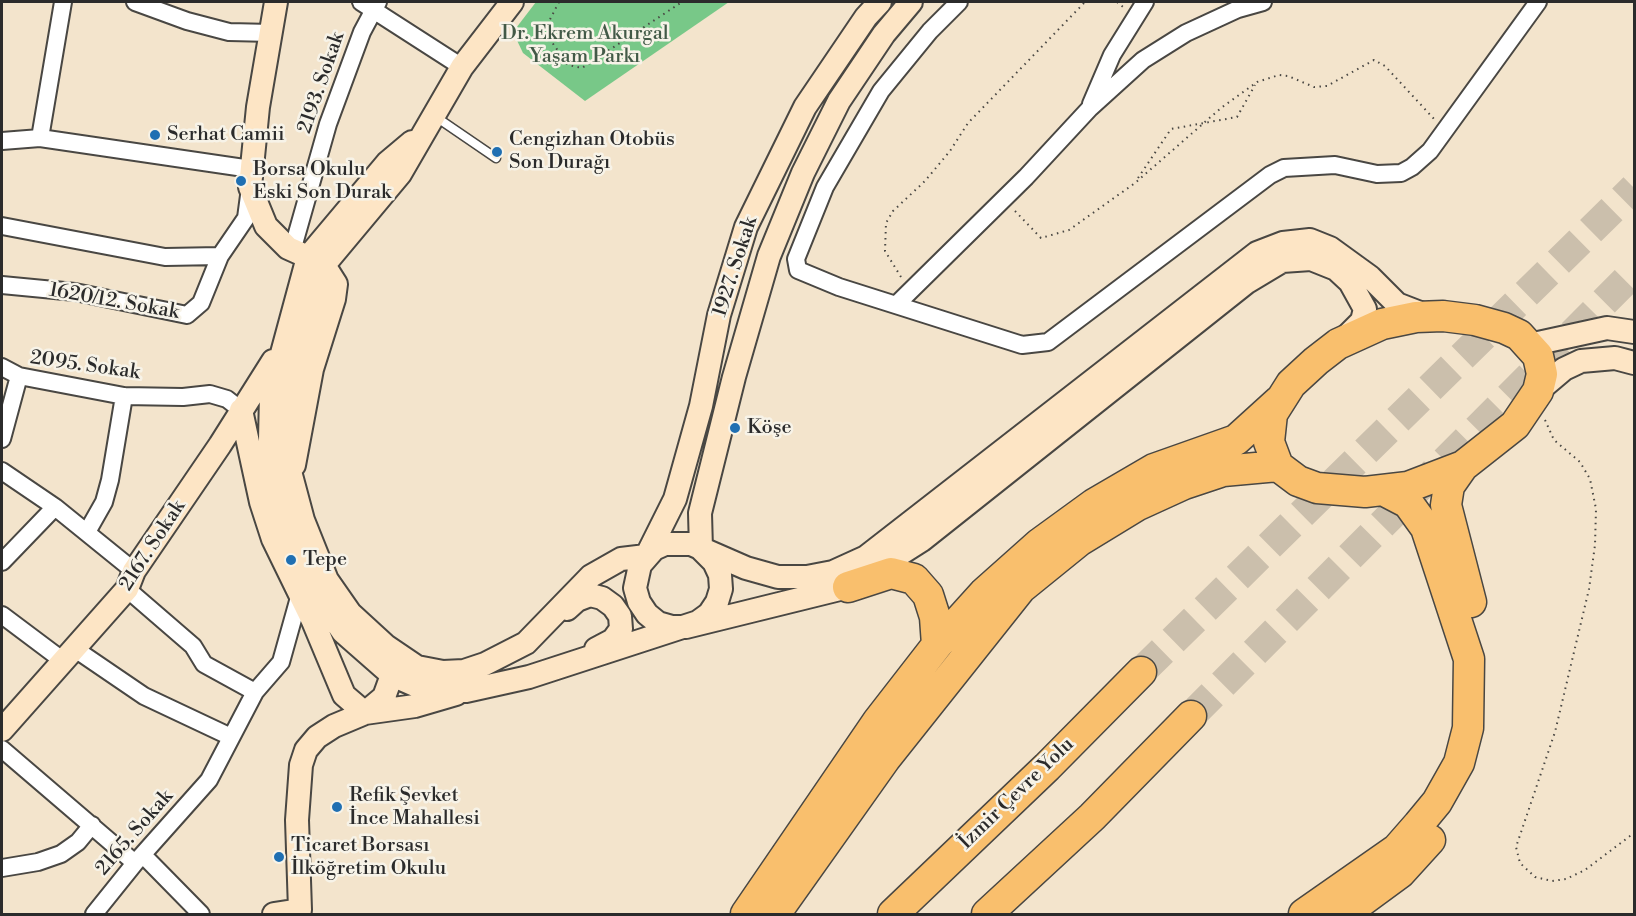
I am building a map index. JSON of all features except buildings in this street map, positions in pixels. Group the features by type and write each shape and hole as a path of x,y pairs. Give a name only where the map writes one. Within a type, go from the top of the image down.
{"highway":[{"path":"746,915 878,721 937,645 984,593 1039,544 1094,504 1154,469 1236,440 1279,401 1291,384 1338,344 1382,324 1433,317 1456,317 1489,323 1519,335 1538,356 1542,374 1536,394 1515,425 1464,466 1449,486 1446,505 1450,528 1478,625 1489,682 1484,730 1475,761 1450,815 1400,873 1344,915"},
{"path":"1279,401 1268,428 1269,442 1278,466 1298,481 1317,488 1340,491 1385,491 1408,487 1464,466"},
{"path":"775,915 885,759 1021,588 1079,541 1138,505 1184,484 1223,471 1257,466 1278,466"},
{"path":"1304,915 1397,849 1437,802 1459,763 1468,728 1469,658 1426,528 1408,503 1385,491"},
{"path":"848,586 891,573 914,579 928,595 934,617 937,645"},
{"name":"İzmir Çevre Yolu","path":"893,915 1047,767 1141,672"},
{"path":"987,915 1092,816 1191,716"}],"main road":[{"name":"1620/12. Sokak","path":"276,2 258,106 250,178 266,225 308,257"},
{"path":"365,713 344,695 324,645 324,631 307,592 273,481 269,418 271,394 282,346 308,257 387,163 421,136 436,117 462,67 512,2"},
{"name":"1927. Sokak","path":"646,556 675,499 701,406 719,315 746,227 805,107 861,25 880,2"},
{"name":"1927. Sokak","path":"701,549 700,513 734,377 769,256 803,172 839,102 884,34 911,2"},
{"path":"526,643 591,576 621,559 646,556 665,544 679,542 746,568 778,577 807,577 833,572 866,557 1257,253 1283,243 1310,240 1330,248 1370,277 1397,304 1433,317"},
{"path":"308,257 336,284 334,299 312,369 297,454 291,475 303,520 327,580 350,614 386,646 417,667 443,672 464,671 485,664 526,643 577,600 590,595 602,598 613,606 620,616 621,629 613,640 572,663"},
{"path":"317,737 334,726 365,713 415,706 466,691 529,677 686,627 848,586 922,540 1247,282 1282,261 1311,259 1336,269 1361,296 1365,309 1362,321 1338,344"},
{"path":"1529,345 1607,328 1635,332"},
{"name":"2167. Sokak","path":"2,730 69,655 131,580 235,443 242,410 282,346"},
{"path":"1536,394 1564,369 1581,361 1615,358 1635,363"},
{"path":"235,443 273,539 307,592 343,632 392,675 417,686 466,691"},
{"path":"646,556 637,574 635,588 639,602 647,614 658,622 672,627 686,627 709,614 717,602 721,589 720,575 714,562 701,549"},
{"path":"365,713 384,697 392,675 386,646"},
{"path":"274,915 300,912 297,820 301,765 306,750 317,737 334,706 336,674"}],"street":[{"path":"40,138 63,2"},
{"path":"135,2 187,21 229,32 272,33"},
{"path":"959,2 930,31 881,91 825,187 796,259 798,270 839,287 1022,345 1048,342 1270,176 1284,168 1299,165 1335,165 1377,174 1401,173 1430,151 1538,2"},
{"path":"1090,108 1112,55 1145,2"},
{"path":"896,305 1004,199 1090,108 1143,60 1186,33 1238,9 1263,2"},
{"path":"371,4 462,67"},
{"name":"2193. Sokak","path":"308,257 328,124 371,4"},
{"path":"2,141 40,138 250,178"},
{"name":"1620/12. Sokak","path":"2,285 75,292 188,315 201,303 220,256 246,218 250,178"},
{"path":"2,226 165,257 220,256"},
{"path":"2,368 19,376"},
{"name":"2095. Sokak","path":"2,440 19,376 124,396 189,397 210,394 227,399 242,410"},
{"path":"87,532 104,502 110,480 124,396"},
{"path":"2,471 87,532 193,646 204,664 255,692"},
{"path":"2,562 55,507"},
{"path":"2,615 144,696 231,737 255,692 280,662 307,592"},
{"name":"2165. Sokak","path":"94,915 139,859 209,780 231,737"},
{"path":"2,749 92,825 139,859 201,915"},
{"path":"2,868 38,862 61,854 78,842 92,825"}],"lane":[{"path":"436,117 495,158"}],"path":[{"path":"559,2 544,31 567,66 582,68 682,2"},
{"path":"911,290 885,251 886,223 893,211 925,181 968,123 1085,2"},
{"path":"1004,199 1041,238 1069,230 1135,183 1203,123 1257,82 1279,75 1288,76 1314,87 1327,86 1374,60 1385,66 1445,131"},
{"path":"1135,183 1171,129 1237,117 1257,82"},
{"path":"1536,394 1554,440 1580,462 1590,479 1596,509 1595,536 1588,589 1555,732 1516,847 1520,863 1535,877 1552,881 1566,879 1585,870 1635,833"}],"green space":[{"name":"Dr. Ekrem Akurgal Yaşam Parkı","path":"536,2 729,2 585,101 523,53 513,32"}],"tunnel":[{"path":"1141,672 1634,188"},
{"path":"1191,716 1634,272"}],"place":[{"name":"Serhat Camii","path":"155,135"},
{"name":"Cengizhan Otobüs Son Durağı","path":"497,152"},
{"name":"Borsa Okulu Eski Son Durak","path":"241,181"},
{"name":"Köşe","path":"735,428"},
{"name":"Tepe","path":"291,560"},
{"name":"Refik Şevket İnce Mahallesi","path":"337,807"},
{"name":"Ticaret Borsası İlköğretim Okulu","path":"279,857"}]}
